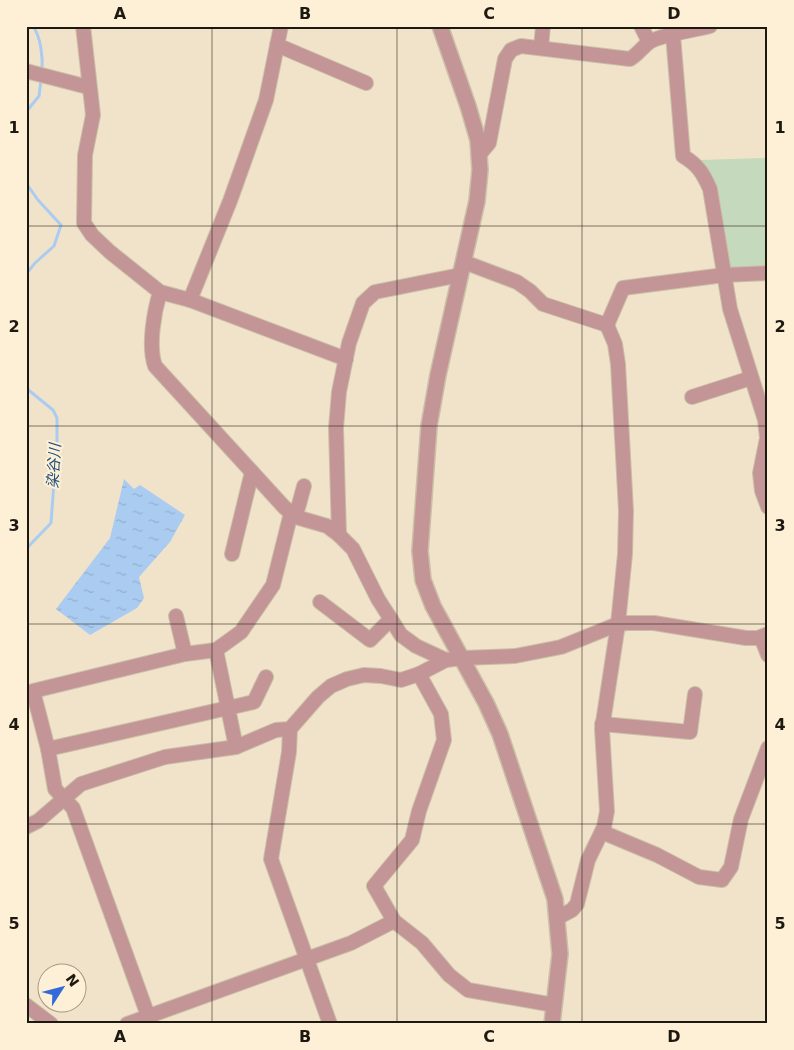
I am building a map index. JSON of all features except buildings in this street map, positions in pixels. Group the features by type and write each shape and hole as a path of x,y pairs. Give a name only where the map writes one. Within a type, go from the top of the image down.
{"street":[{"path":"83,26 88,62 88,87 93,115 85,155 84,223 92,235 160,292 190,300 346,359"},
{"path":"190,300 230,201 266,100 281,26"},
{"path":"440,26 478,140 480,170 477,201 438,375 429,426 420,551 423,580 434,606 463,658 500,734 553,892 560,954 552,1024"},
{"path":"541,48 543,26"},
{"path":"642,26 649,42"},
{"path":"479,155 489,143 505,59 511,50 521,46 630,60 641,52 649,42 664,36 710,26"},
{"path":"673,35 683,156 694,163 704,176 710,189 730,309 765,420 767,438 760,473 762,491 768,507"},
{"path":"277,46 366,83"},
{"path":"26,72 88,87"},
{"path":"339,535 336,428 339,392 349,343 363,304 374,292 462,268 517,282 530,291 543,304 607,324"},
{"path":"557,918 572,910 578,904 588,860 602,832 607,810 602,724 618,624 625,554 626,511 618,364 615,344 607,324 623,288 724,275 768,273"},
{"path":"160,292 155,310 152,357 155,366 291,513 296,517 327,526 353,549 378,599 401,635 416,646 446,660"},
{"path":"692,397 752,378"},
{"path":"232,554 252,472"},
{"path":"150,1020 73,808 54,789 48,749 33,691 185,654 216,650 241,632 273,584 291,513 298,508 304,486"},
{"path":"320,602 370,640 391,619"},
{"path":"176,616 185,654"},
{"path":"330,1024 271,859 289,752 290,729 318,697 332,686 346,679 364,675 402,680 419,674 446,660 515,656 552,649 618,624 654,623 746,638 764,635 768,655"},
{"path":"216,650 236,747"},
{"path":"419,674 441,714 444,740 419,811 412,840 374,886 394,921 422,943 449,975 468,990 554,1005"},
{"path":"48,749 254,702 266,677"},
{"path":"602,724 690,732 695,694"},
{"path":"26,827 38,821 81,784 165,757 236,747 276,730 290,729"},
{"path":"602,832 657,855 699,877 722,880 731,866 733,849 741,819 768,748"},
{"path":"127,1024 150,1020 306,958 352,943 394,921"},
{"path":"26,1005 51,1024"}],"green space":[{"path":"768,158 768,268 733,270 729,264 715,190 700,160"}],"water":[{"path":"124,479 134,489 140,485 185,515 170,542 139,577 144,598 137,608 90,635 56,609 110,538"}],"waterway":[{"name":"染谷川","path":"33,26 41,48 42,71"},
{"name":"染谷川","path":"26,112 39,96 41,80"},
{"name":"染谷川","path":"26,183 38,200 61,225 54,246 26,274"},
{"name":"染谷川","path":"26,388 53,410 57,418 51,523 26,549"}]}
